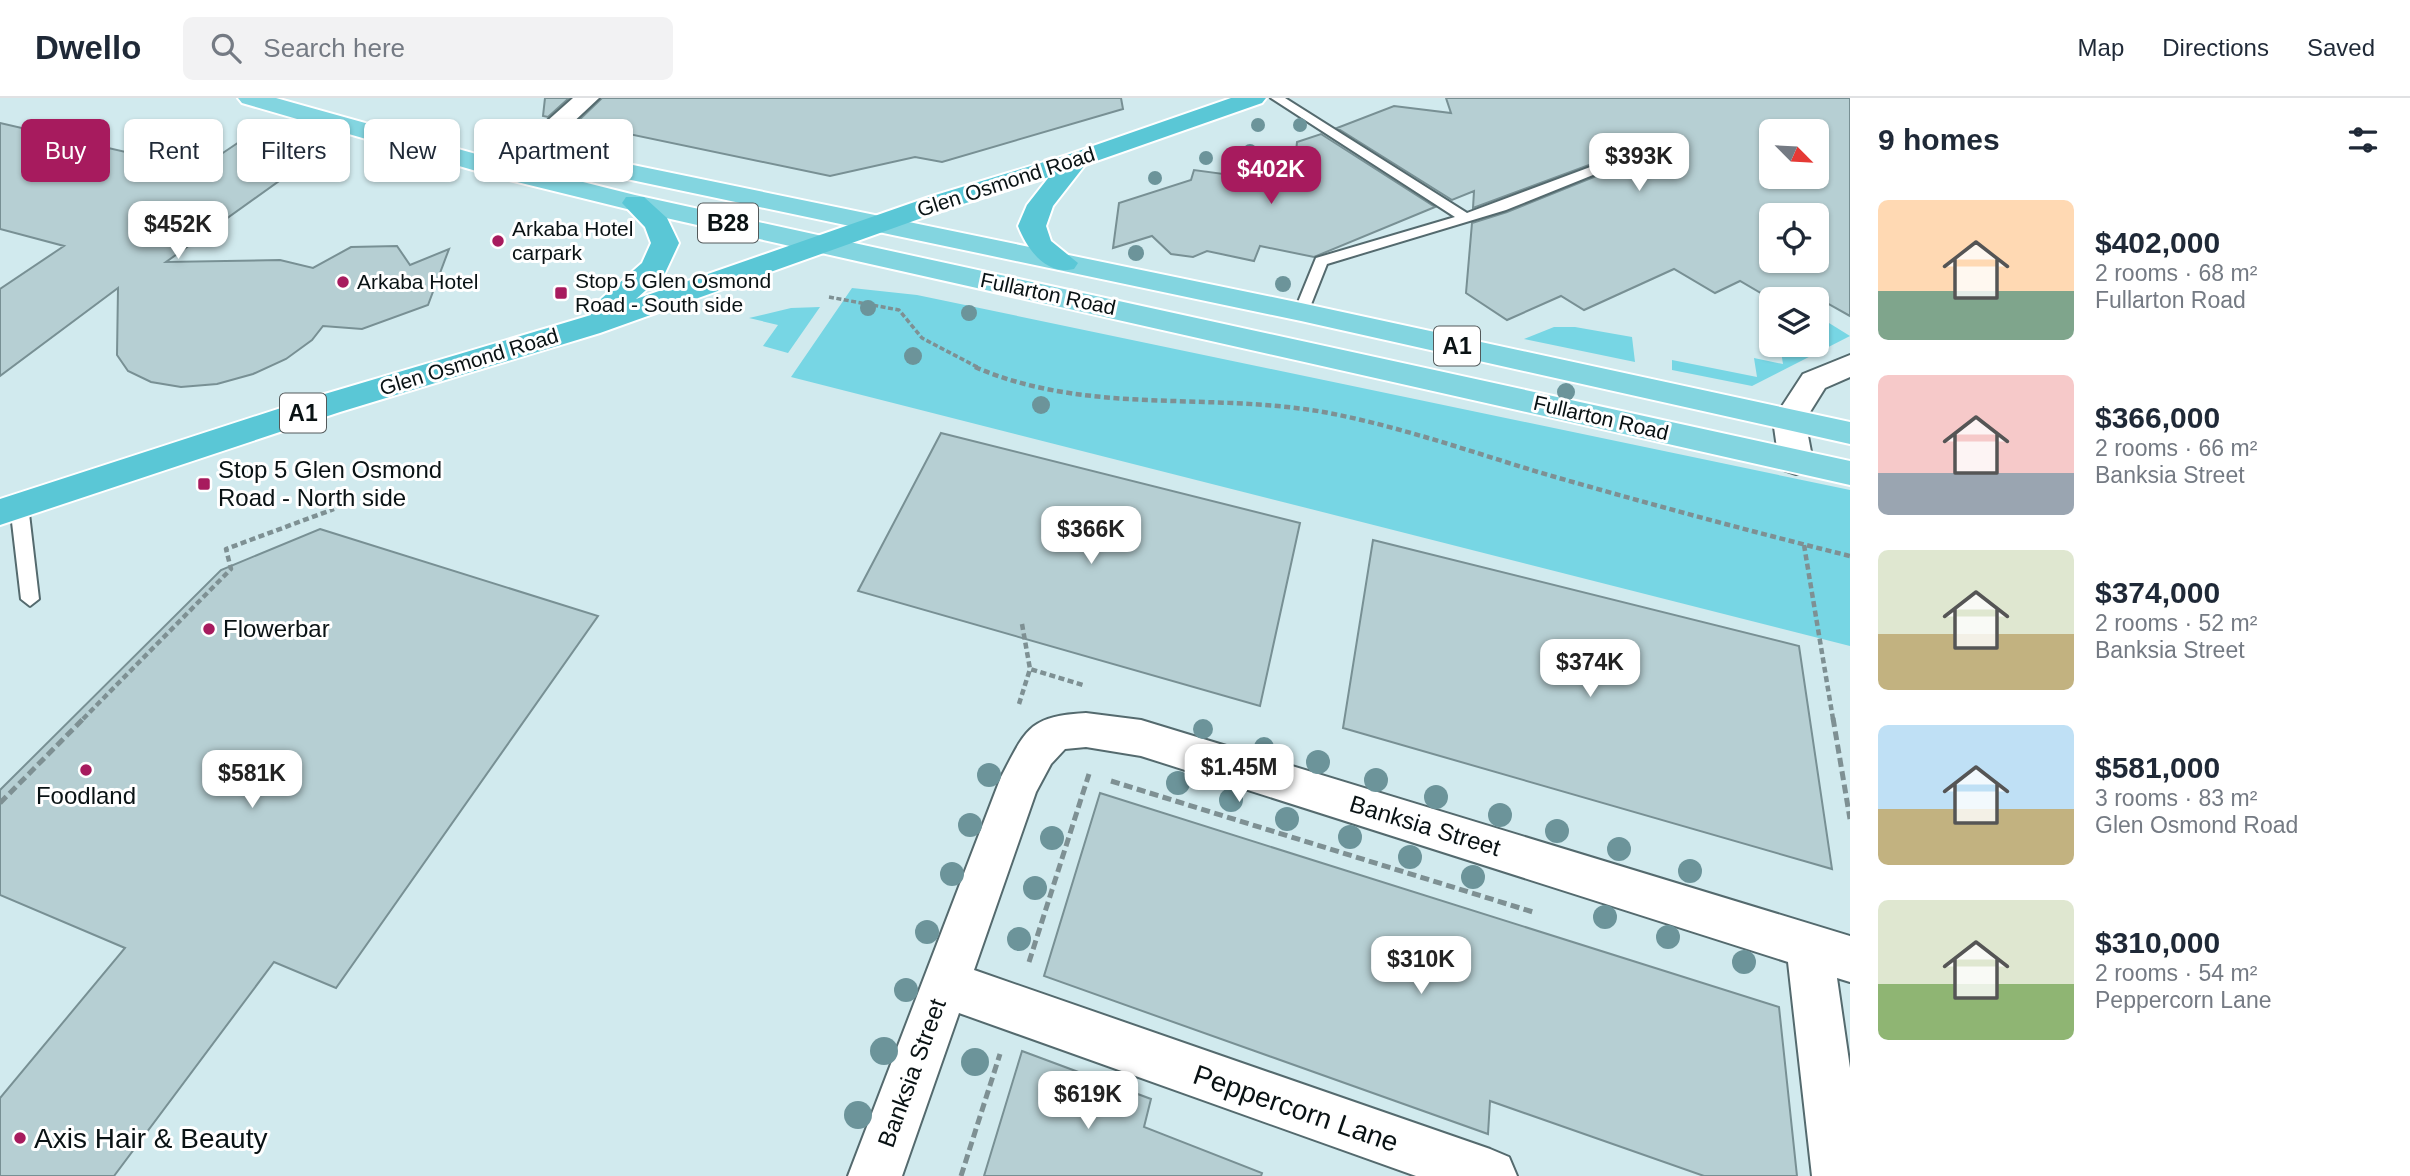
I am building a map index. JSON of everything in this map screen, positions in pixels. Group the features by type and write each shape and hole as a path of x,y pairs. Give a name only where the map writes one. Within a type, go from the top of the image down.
{"highway":[{"name":"Glen Osmond Road","path":"10,509 329,404 589,326 879,223 1076,160 1254,98"},
{"path":"1064,263 1039,245 1032,226 1040,205 1076,160"},
{"path":"589,326 655,267 666,243 657,224 635,203"}],"main road":[{"name":"Fullarton Road","path":"250,98 506,171 635,203 1850,473"},
{"name":"Fullarton Road","path":"256,98 474,140"},
{"name":"Fullarton Road","path":"633,173 1301,312 1850,433"}],"street":[{"path":"564,119 587,98"},
{"path":"1796,462 1790,421 1814,381 1850,365"},
{"name":"Banksia Street","path":"875,1176 1016,790 1032,756 1055,732 1086,730 1141,738 1830,952"},
{"path":"1830,952 1839,1176"},
{"name":"Peppercorn Lane","path":"945,984 1490,1176"}],"lane":[{"path":"1277,98 1466,218"},
{"path":"1301,312 1321,261 1501,207 1664,144"},
{"path":"10,509 30,599"}],"path":[{"path":"829,297 899,310 905,323 946,352 994,377 1056,393 1115,401 1173,401 1297,408 1401,430 1697,517 1850,556"},
{"path":"0,803 232,569 226,549 334,509"},
{"path":"1804,544 1850,819"},
{"path":"1022,624 1030,669"},
{"path":"1081,771 1537,913"}],"shaded area":[{"path":"852,288 917,295 1850,490 1850,646 791,377"},
{"path":"820,307 788,353 763,346 778,325 749,318 791,308"},
{"path":"1829,323 1850,336 1829,347"},
{"path":"1554,327 1575,327 1632,337 1635,362 1524,339"},
{"path":"1782,357 1809,357 1752,386 1672,370 1672,360 1757,377 1754,358 1783,364"}],"building":[{"path":"545,98 569,98 548,117 543,116"},
{"path":"602,98 1121,98 1123,109 942,162 915,157 830,176 633,135 633,119 580,119"},
{"path":"1446,98 1850,98 1850,316 1829,304 1829,287 1759,287 1759,292 1740,281 1715,293 1674,269 1584,310 1561,296 1507,320 1466,293 1472,223 1507,212 1671,146 1672,143 1659,139 1473,208 1474,191 1452,200 1337,128 1394,106 1451,113"},
{"path":"0,123 21,128 21,182 110,182 110,148 124,152 124,182 223,182 223,153 237,143 237,182 278,182 166,262 280,260 313,268 351,247 397,246 410,265 449,249 428,305 362,329 323,326 312,340 286,359 253,374 217,384 181,387 151,382 128,371 117,355 118,288 0,376 0,289 64,246 0,229"},
{"path":"1321,134 1435,207 1314,257 1260,246 1254,261 1207,251 1193,257 1171,254 1152,236 1113,248 1119,203 1191,180 1194,170 1223,174 1227,158 1259,163 1296,152 1297,142"},
{"path":"941,433 1300,523 1260,706 858,591"},
{"path":"320,529 598,616 336,988 274,962 114,1176 0,1176 0,1098 125,948 0,895 0,790 221,570"},
{"path":"1373,540 1799,646 1832,869 1343,728"},
{"path":"1100,793 1779,1007 1797,1176 1704,1176 1490,1101 1488,1134 1044,976"},
{"path":"1022,1051 1151,1099 1144,1127 1262,1173 1261,1176 984,1176"}],"place":[{"name":"Arkaba Hotel carpark","path":"498,241"},
{"name":"Arkaba Hotel","path":"343,282"},
{"name":"Stop 5 Glen Osmond Road - South side","path":"561,293"},
{"name":"Stop 5 Glen Osmond Road - North side","path":"204,484"},
{"name":"Flowerbar","path":"209,629"},
{"name":"Foodland","path":"86,770"},
{"name":"Axis Hair & Beauty","path":"20,1138"}]}
